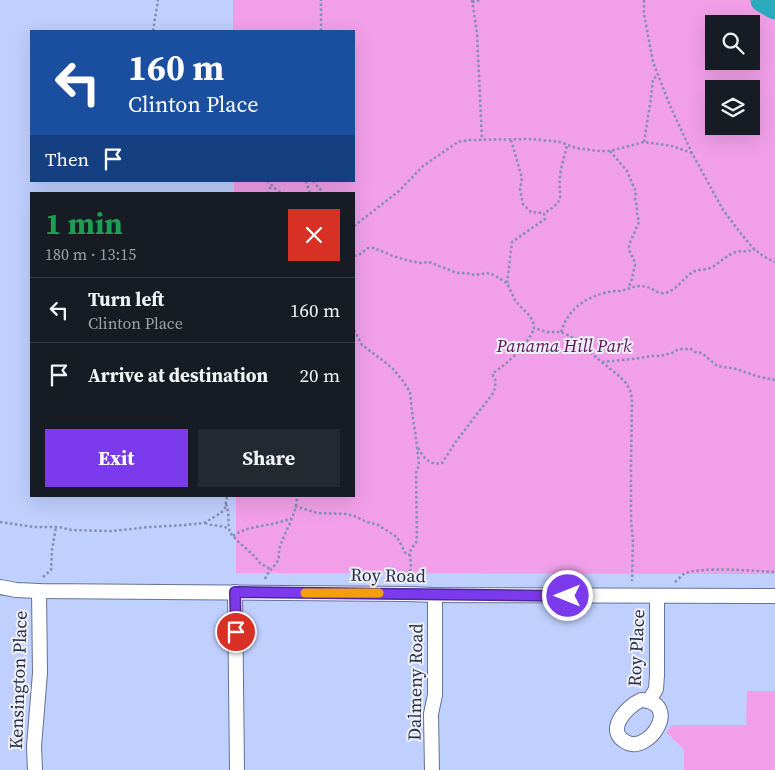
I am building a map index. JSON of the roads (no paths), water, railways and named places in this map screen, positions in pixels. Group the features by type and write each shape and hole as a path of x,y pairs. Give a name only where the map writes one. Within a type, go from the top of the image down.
{"street":[{"name":"Roy Road","path":"0,587 39,591 775,596"},
{"name":"Kensington Place","path":"35,770 34,746 40,672 39,591"},
{"path":"235,592 237,770"},
{"name":"Dalmeny Road","path":"432,770 431,714 435,695 435,595"},
{"name":"Roy Place","path":"650,701 656,689 657,676 657,596"}],"waterway":[{"path":"763,0 775,7"}],"park label":[{"name":"Panama Hill Park","path":"564,345"}]}
